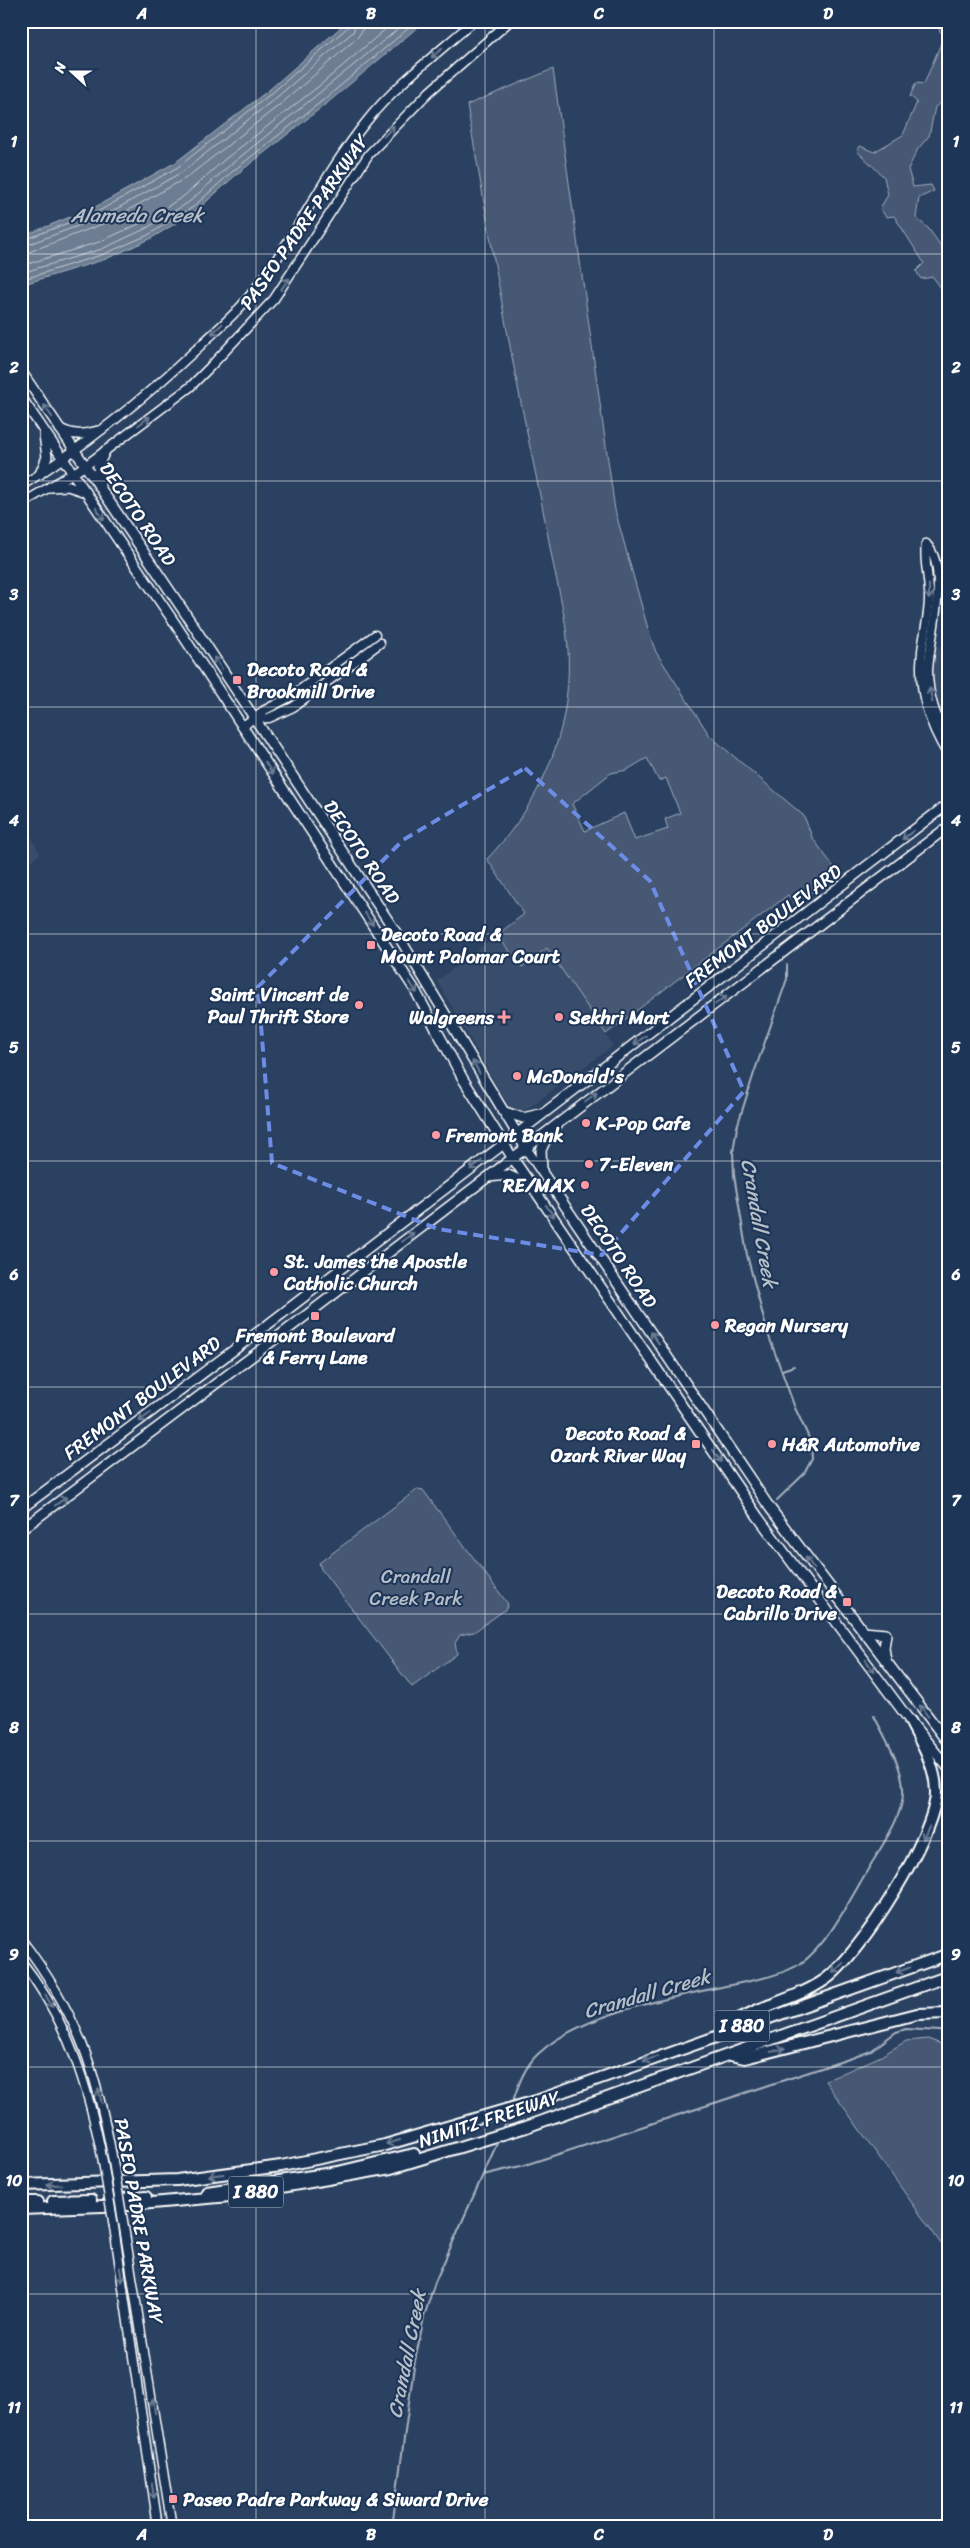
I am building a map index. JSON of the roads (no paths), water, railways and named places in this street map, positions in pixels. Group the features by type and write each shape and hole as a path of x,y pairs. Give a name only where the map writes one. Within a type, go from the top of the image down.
{"highway":[{"path":"679,2048 759,2010 812,1988 837,1970 858,1947 924,1837 933,1813 936,1791 933,1770 910,1721"},
{"name":"NIMITZ FREEWAY","path":"21,2185 177,2180 282,2166 385,2145 494,2115 536,2101 679,2048 949,1954"},
{"name":"NIMITZ FREEWAY","path":"21,2209 129,2205 230,2196 390,2168 731,2055 949,1976"},
{"path":"731,2055 745,2058 918,2014 949,2013"},
{"name":"I 880","path":"527,2123 788,2028 802,2029"},
{"name":"I 880","path":"21,2202 100,2200 194,2194 338,2172 484,2137"}],"main road":[{"name":"PASEO PADRE PARKWAY","path":"21,486 75,451 168,376 242,305 269,272 339,158 367,120 413,74 474,21"},
{"name":"PASEO PADRE PARKWAY","path":"21,504 85,466 190,387 254,322 290,276 369,154 429,92 510,21"},
{"name":"DECOTO ROAD","path":"21,371 434,992 500,1109 543,1174 770,1508 949,1744"},
{"name":"DECOTO ROAD","path":"21,397 86,492 415,990 467,1085 512,1157 758,1517 910,1721 949,1769"},
{"path":"60,429 70,434 98,431"},
{"path":"40,474 47,458 43,430"},
{"path":"101,490 98,466 105,451"},
{"path":"50,487 68,486 86,492"},
{"path":"949,740 936,715 929,684 930,652 936,622 937,593 935,562 932,550 926,544 924,552 929,578 929,608 922,651 920,685 934,730 949,758"},
{"path":"242,727 263,710 290,697 375,635"},
{"path":"254,719 269,718 293,706 380,643"},
{"path":"938,812 949,798"},
{"name":"FREMONT BOULEVARD","path":"21,1509 115,1440 545,1113 949,803"},
{"name":"FREMONT BOULEVARD","path":"21,1530 949,826"},
{"path":"500,1109 510,1115 523,1118 545,1113"},
{"path":"543,1174 541,1150 552,1126"},
{"path":"485,1177 508,1175 532,1186"},
{"path":"863,1632 886,1634 884,1648 887,1664"},
{"name":"PASEO PADRE PARKWAY","path":"21,1939 56,1989 85,2047 104,2113 172,2527"},
{"name":"PASEO PADRE PARKWAY","path":"21,1961 46,1995 74,2052 92,2108 114,2227 158,2527"}],"water":[{"name":"Alameda Creek","path":"348,21 425,21 331,100 236,175 196,211 150,239 106,259 21,285 21,237 97,206 176,162 270,89"}],"waterway":[{"name":"Crandall Creek","path":"777,1500 804,1474 812,1459 811,1442 795,1408 767,1331 747,1255 734,1175 733,1152 737,1127 787,979 787,965"},
{"path":"782,1370 794,1366"},
{"name":"Crandall Creek","path":"512,2104 522,2077 533,2059 556,2040 578,2028 603,2017 656,2001 775,1975 800,1964 811,1955 830,1932 847,1905 895,1823 901,1807 903,1792 896,1760 874,1716"},
{"path":"483,2175 525,2165 852,2058 871,2051 896,2032 906,2029 940,2031 949,2034"},
{"name":"Crandall Creek","path":"503,2130 509,2113"},
{"name":"Crandall Creek","path":"392,2527 414,2366 424,2317 435,2282 499,2139"}],"place":[{"name":"Decoto Road & Brookmill Drive","path":"237,680"},
{"name":"Decoto Road & Mount Palomar Court","path":"371,945"},
{"name":"Saint Vincent de Paul Thrift Store","path":"359,1005"},
{"name":"Walgreens","path":"504,1017"},
{"name":"Sekhri Mart","path":"559,1017"},
{"name":"McDonald's","path":"517,1076"},
{"name":"K-Pop Cafe","path":"586,1123"},
{"name":"Fremont Bank","path":"436,1135"},
{"name":"7-Eleven","path":"589,1164"},
{"name":"RE/MAX","path":"585,1185"},
{"name":"St. James the Apostle Catholic Church","path":"274,1272"},
{"name":"Fremont Boulevard & Ferry Lane","path":"315,1316"},
{"name":"Regan Nursery","path":"715,1325"},
{"name":"Decoto Road & Ozark River Way","path":"696,1444"},
{"name":"H&R Automotive","path":"772,1444"},
{"name":"Decoto Road & Cabrillo Drive","path":"847,1602"},
{"name":"Paseo Padre Parkway & Siward Drive","path":"173,2499"}],"park label":[{"name":"Crandall Creek Park","path":"416,1587"}]}
